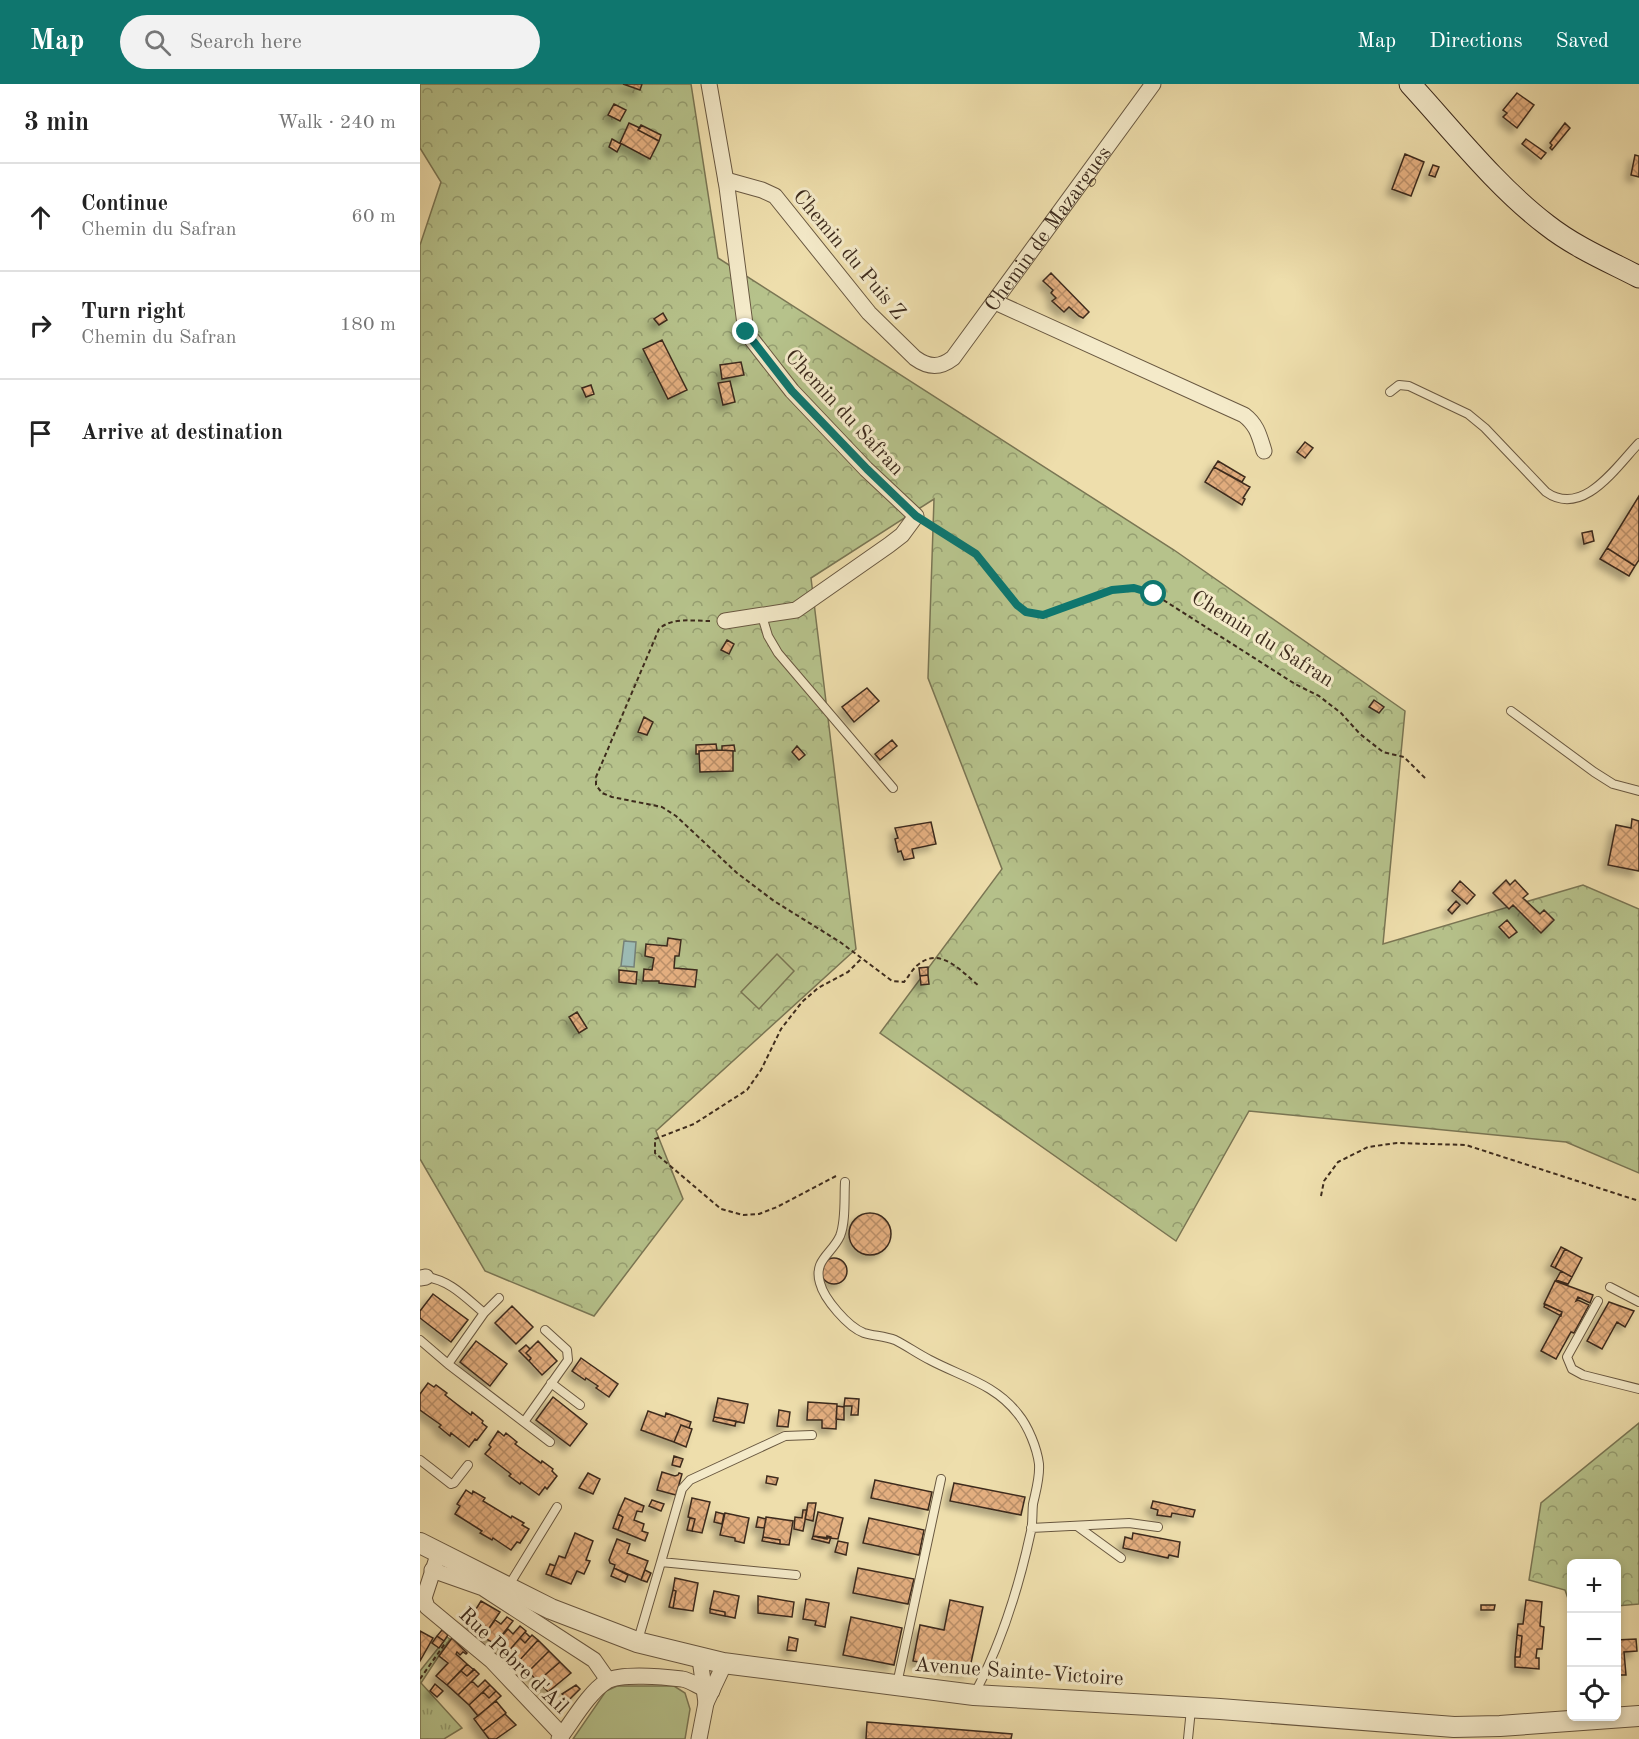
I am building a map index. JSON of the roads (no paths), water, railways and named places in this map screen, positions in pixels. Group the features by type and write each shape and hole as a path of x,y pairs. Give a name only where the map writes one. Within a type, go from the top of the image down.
{"main road":[{"path":"1410,84 1518,201 1549,226 1585,250 1639,277"}],"street":[{"name":"Chemin du Safran","path":"709,84 726,180 746,332 792,391 916,516 902,535 796,610 762,616"},
{"name":"Chemin de Mazargues","path":"935,366 944,364 953,358 1153,84"},
{"name":"Chemin du Puis Z","path":"726,180 775,196 869,313 915,358 923,364 935,366"},
{"path":"994,302 1244,415 1254,423 1258,430 1264,451"},
{"path":"725,621 762,616"},
{"name":"Avenue Sainte-Victoire","path":"420,1543 436,1561 507,1588 551,1609 637,1642 723,1663 974,1695 1191,1707 1454,1727 1639,1716"},
{"path":"436,1561 483,1588 594,1660 608,1680"},
{"name":"Rue Pebre d'Ail","path":"436,1561 424,1598 427,1607 492,1661 560,1737"},
{"path":"700,1659 707,1695"},
{"path":"699,1739 707,1695 723,1663"},
{"path":"560,1737 596,1690 608,1680 634,1677 683,1679 707,1695"}],"lane":[{"path":"1390,392 1399,385 1409,386 1468,414 1485,428 1553,498 1564,500 1580,498 1592,491 1639,443"},
{"path":"762,616 768,636 778,653 893,788"},
{"path":"1511,711 1613,784 1639,791"},
{"path":"845,1182 840,1235 832,1248 824,1255 818,1274 820,1286 840,1315 862,1332 893,1339 931,1361 975,1379 999,1393 1019,1414 1029,1433 1039,1462 1039,1480 1033,1505 1032,1528 1014,1599 991,1662 974,1695"},
{"path":"423,1277 436,1278 449,1284 484,1313"},
{"path":"1610,1287 1639,1302"},
{"path":"448,1364 484,1313 499,1298"},
{"path":"1598,1301 1567,1357 1572,1369 1583,1375 1639,1389"},
{"path":"524,1422 568,1360 567,1350 545,1330"},
{"path":"420,1340 550,1442"},
{"path":"551,1383 580,1405"},
{"path":"637,1642 682,1489 690,1480 785,1436 812,1436"},
{"path":"420,1460 451,1484 468,1465"},
{"path":"896,1685 941,1479"},
{"path":"507,1588 557,1507"},
{"path":"1032,1528 1129,1523 1158,1527"},
{"path":"1077,1526 1120,1558"},
{"path":"661,1562 796,1575"},
{"path":"1188,1739 1191,1707"}],"water":[{"path":"624,941 636,942 634,967 621,966"}]}
